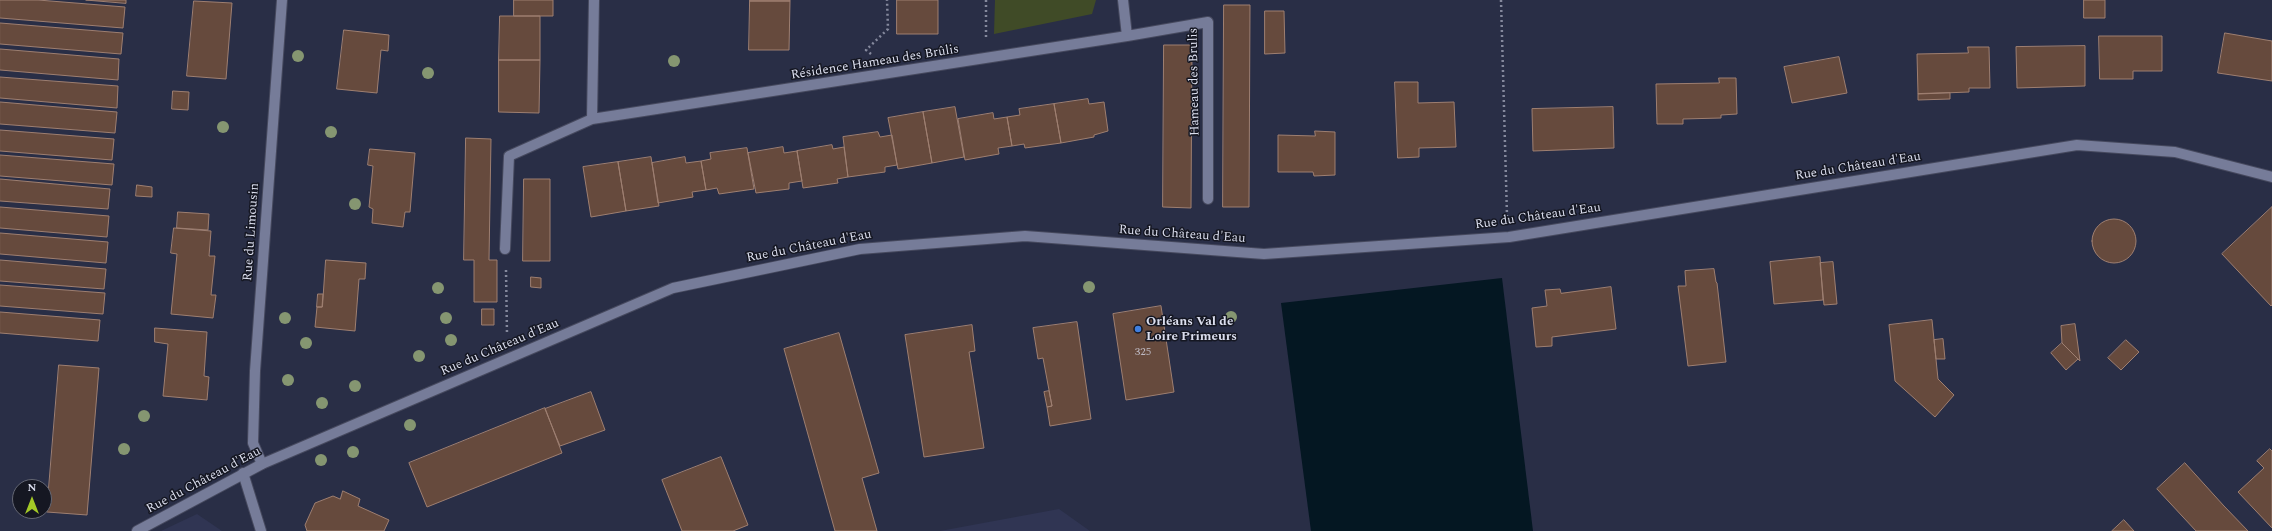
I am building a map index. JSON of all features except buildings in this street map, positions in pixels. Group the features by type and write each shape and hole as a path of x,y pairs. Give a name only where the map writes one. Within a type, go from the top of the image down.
{"street":[{"name":"Rue du Limousin","path":"262,464 253,443 255,371 282,0"},
{"path":"592,119 594,0"},
{"path":"1123,0 1127,36"},
{"name":"Hameau des Brulis","path":"1127,36 1208,22 1208,199"},
{"name":"Résidence Hameau des Brûlis","path":"505,249 509,156 592,119 1127,36"},
{"name":"Rue du Château d'Eau","path":"137,531 262,464 673,288 860,249 1024,236 1264,254 1509,237 2077,145 2175,152 2272,178"},
{"path":"243,474 261,531"}],"path":[{"path":"877,58 866,50 888,29 888,0"},
{"path":"986,0 986,43"},
{"path":"1501,0 1506,208 1509,237"},
{"path":"505,249 507,338"}],"shaded area":[{"path":"1502,278 1533,531 1311,531 1281,303"},
{"path":"1059,509 1090,531 940,531"},
{"path":"197,514 222,531 161,531"}],"green space":[{"path":"995,0 1096,0 1092,14 994,34"}],"place":[{"name":"Orléans Val de Loire Primeurs","path":"1138,329"}]}
